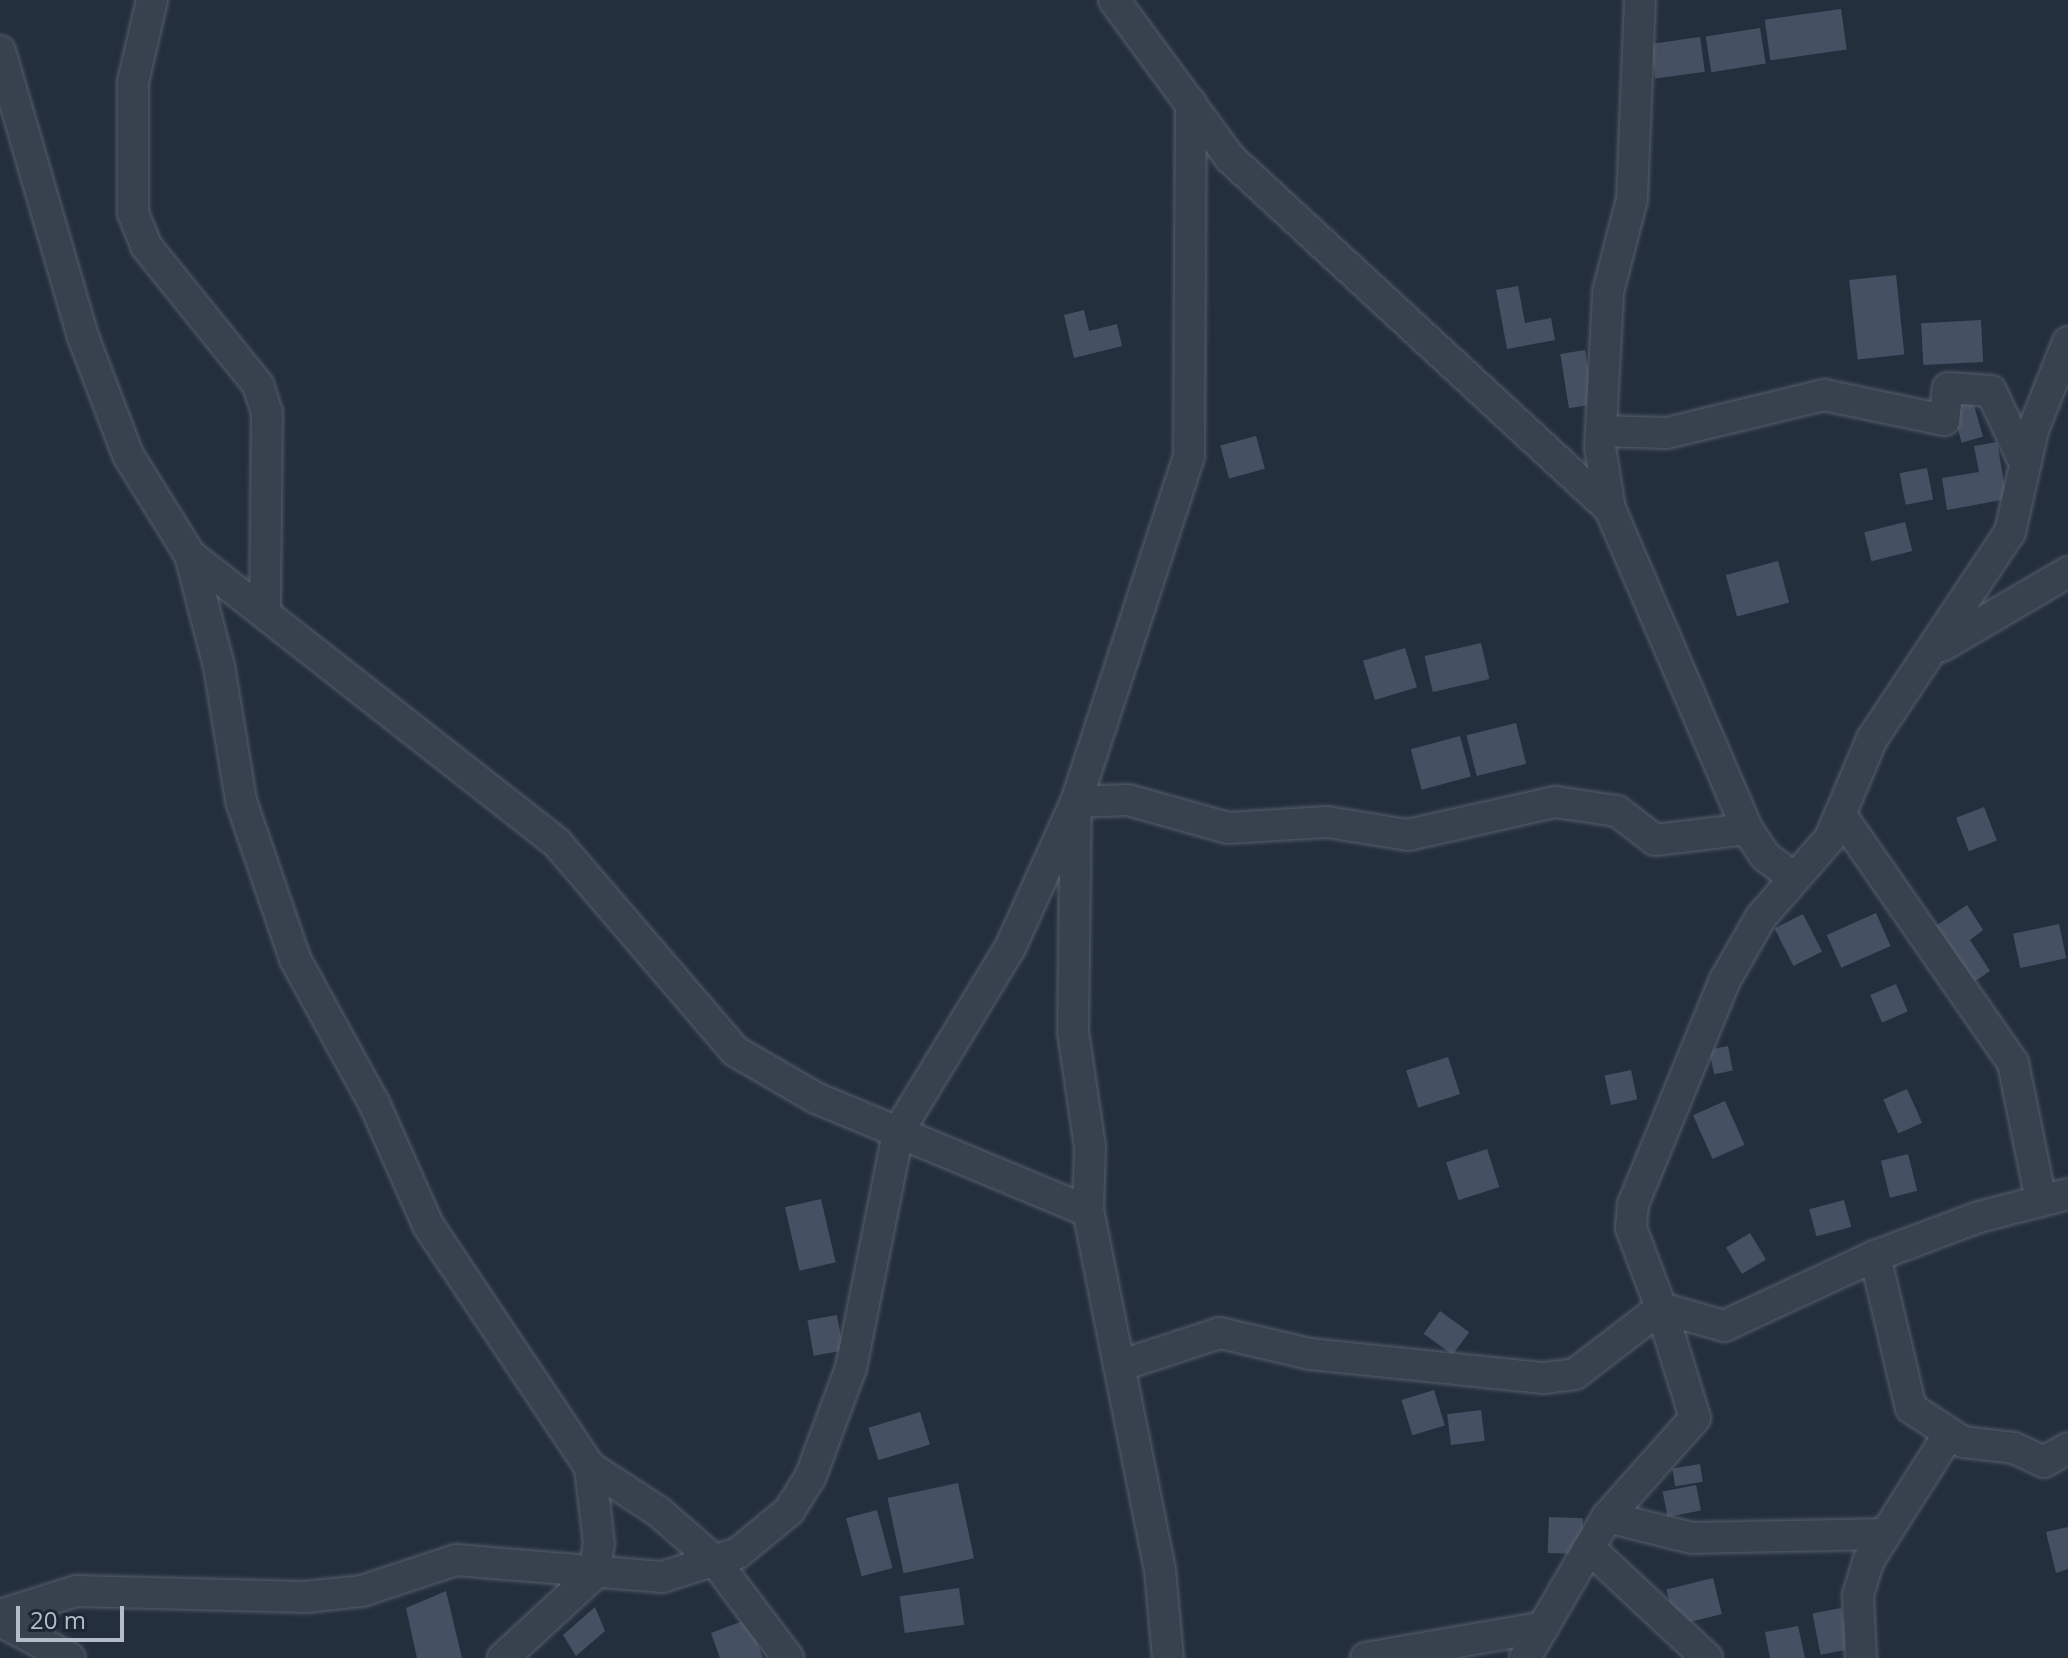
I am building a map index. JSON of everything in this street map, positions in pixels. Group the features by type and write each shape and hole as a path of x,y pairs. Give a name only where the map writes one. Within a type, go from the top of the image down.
{"street":[{"path":"152,0 133,82 133,213 146,246 258,385 267,412 265,610"},
{"path":"1114,0 1230,158 1610,509"},
{"path":"1640,0 1632,199 1608,292 1601,431 1610,509 1747,829 1765,856 1794,878"},
{"path":"0,51 82,334 128,455 190,555 219,666 241,801 295,959 374,1103 428,1225 590,1467 659,1512 715,1561 788,1658"},
{"path":"0,1618 76,1591 305,1597 362,1591 456,1560 594,1574 662,1577 715,1561 758,1541 810,1478 866,1309 898,1132 1010,948 1076,802 1194,426 1191,103"},
{"path":"1525,1658 1607,1517 1695,1418 1661,1308 1631,1228 1633,1204 1725,980 1761,917 1830,838 1872,739 2010,532 2025,464 2068,342"},
{"path":"1601,431 1667,433 1824,395 1944,420 1948,388 1991,391 2025,464"},
{"path":"190,555 265,610 557,843 735,1051 816,1098 1088,1211"},
{"path":"1933,651 2068,572"},
{"path":"1076,802 1128,800 1228,828 1327,822 1408,835 1555,802 1617,811 1655,840 1747,829"},
{"path":"1076,802 1073,1032 1090,1147 1088,1211 1160,1570 1168,1658"},
{"path":"1119,1366 1220,1333 1310,1354 1544,1378 1575,1374 1661,1308 1737,1323 1875,1256 2055,1197 2013,1063 1840,814"},
{"path":"1875,1256 1907,1402 1949,1434 2044,1462 2068,1448"},
{"path":"1861,1658 1858,1595 1884,1534 1949,1434"},
{"path":"503,1658 594,1574 599,1544 590,1467"},
{"path":"1607,1517 1672,1537 1884,1534"},
{"path":"1589,1548 1707,1658"},
{"path":"0,1618 70,1658"},
{"path":"1366,1658 1543,1627"}],"building":[{"path":"1841,9 1847,50 1770,60 1765,20"},
{"path":"1760,28 1766,64 1711,72 1706,37"},
{"path":"1700,37 1705,72 1655,79 1650,44"},
{"path":"1896,275 1904,355 1858,359 1849,280"},
{"path":"1518,286 1525,323 1551,318 1555,340 1507,349 1496,290"},
{"path":"1084,310 1089,331 1117,324 1122,346 1074,358 1064,315"},
{"path":"1981,320 1983,362 1923,365 1921,323"},
{"path":"1585,350 1594,404 1569,408 1560,354"},
{"path":"1973,402 1983,437 1962,443 1952,408"},
{"path":"1256,436 1265,469 1229,478 1220,446"},
{"path":"1997,442 2007,499 1947,510 1942,478 1979,472 1974,446"},
{"path":"1927,468 1933,499 1906,505 1900,473"},
{"path":"1905,522 1912,551 1872,561 1864,532"},
{"path":"1778,561 1789,603 1737,617 1726,575"},
{"path":"1481,643 1489,679 1433,692 1424,656"},
{"path":"1405,648 1417,687 1375,700 1363,661"},
{"path":"1516,723 1526,764 1477,776 1467,735"},
{"path":"1460,736 1471,777 1422,790 1411,749"},
{"path":"1984,807 1997,841 1969,851 1956,818"},
{"path":"1967,905 1983,930 1970,940 1990,971 1971,984 1934,927"},
{"path":"1876,913 1891,946 1841,968 1827,935"},
{"path":"1803,914 1822,951 1794,966 1774,929"},
{"path":"2059,924 2066,958 2020,968 2013,934"},
{"path":"1896,984 1908,1012 1882,1023 1870,995"},
{"path":"1728,1046 1733,1071 1714,1074 1709,1050"},
{"path":"1448,1057 1460,1094 1418,1108 1406,1071"},
{"path":"1631,1070 1637,1099 1611,1105 1605,1076"},
{"path":"1907,1089 1922,1123 1898,1133 1883,1100"},
{"path":"1725,1101 1745,1145 1713,1159 1693,1115"},
{"path":"1487,1149 1499,1187 1458,1200 1446,1162"},
{"path":"1908,1154 1917,1191 1890,1198 1881,1161"},
{"path":"821,1199 836,1262 800,1271 785,1207"},
{"path":"1844,1200 1851,1227 1816,1236 1809,1209"},
{"path":"1750,1233 1766,1260 1742,1274 1726,1247"},
{"path":"1440,1311 1469,1332 1453,1355 1424,1334"},
{"path":"837,1315 843,1350 814,1356 807,1320"},
{"path":"1434,1390 1445,1425 1412,1435 1401,1400"},
{"path":"1481,1410 1485,1441 1451,1445 1447,1414"},
{"path":"920,1412 930,1445 878,1460 868,1428"},
{"path":"1700,1464 1703,1482 1675,1486 1672,1468"},
{"path":"958,1483 974,1558 904,1573 888,1498"},
{"path":"1696,1485 1701,1511 1668,1517 1663,1491"},
{"path":"877,1510 893,1568 862,1576 846,1518"},
{"path":"1549,1517 1583,1518 1582,1554 1548,1553"},
{"path":"2068,1527 2068,1569 2056,1573 2046,1532"},
{"path":"1713,1578 1722,1614 1675,1626 1666,1590"},
{"path":"959,1588 964,1625 905,1633 900,1596"},
{"path":"446,1591 462,1658 417,1658 406,1608"},
{"path":"595,1607 605,1631 576,1656 563,1635"},
{"path":"1841,1608 1849,1649 1821,1655 1813,1614"},
{"path":"748,1619 763,1658 720,1658 711,1633"},
{"path":"1798,1626 1805,1658 1770,1658 1765,1632"}]}
